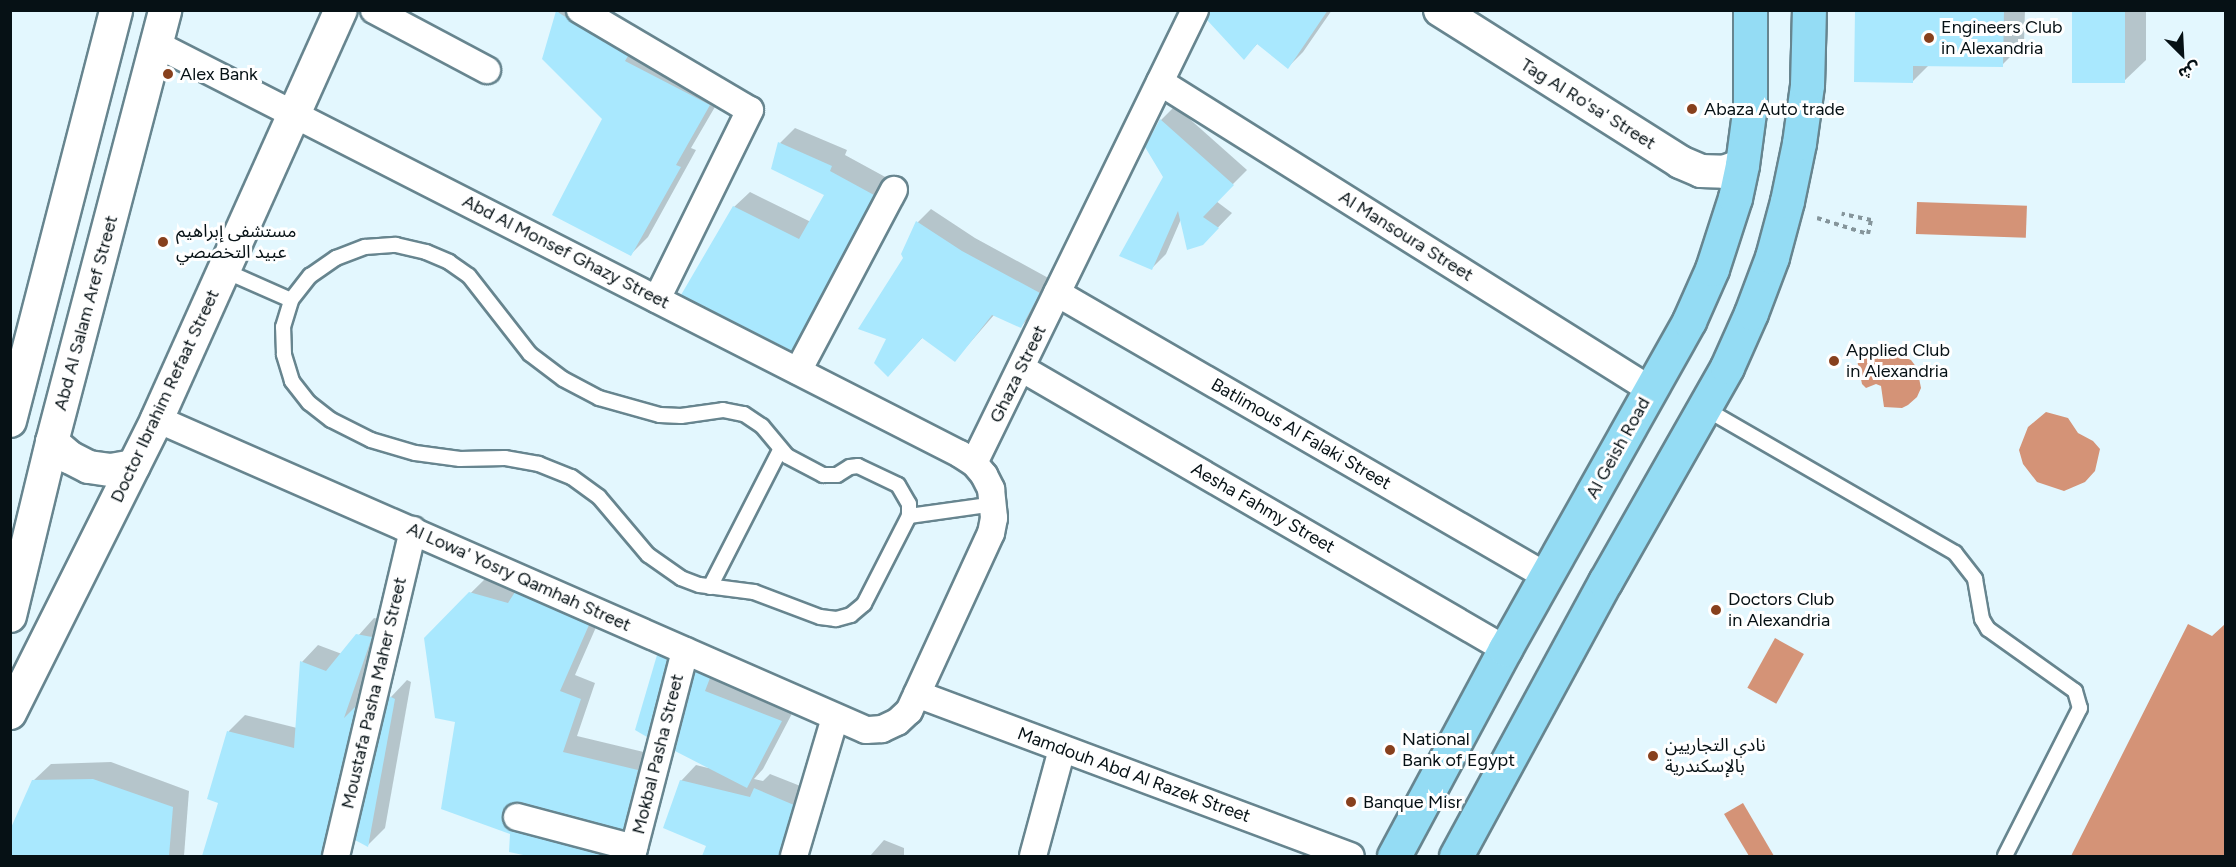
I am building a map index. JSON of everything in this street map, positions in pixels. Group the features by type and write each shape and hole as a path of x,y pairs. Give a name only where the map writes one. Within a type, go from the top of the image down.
{"highway":[{"name":"Al Geish Road","path":"1394,856 1505,649 1689,321 1712,269 1743,165 1750,105 1750,10"},
{"path":"1456,856 1704,408 1751,313 1772,257 1787,201 1806,85 1809,10"}],"street":[{"path":"10,420 16,378 116,10"},
{"name":"Abd Al Salam Aref Street","path":"10,616 52,442 165,10"},
{"name":"Doctor Ibrahim Refaat Street","path":"10,713 157,419 293,112 341,10"},
{"path":"374,10 487,70"},
{"path":"580,10 750,110 657,299"},
{"name":"Ghaza Street","path":"974,463 1195,10"},
{"name":"Tag Al Ro'sa' Street","path":"1440,10 1680,162 1701,171 1724,172 1743,165"},
{"name":"Abd Al Monsef Ghazy Street","path":"156,44 293,112 974,463"},
{"name":"Al Mansoura Street","path":"1160,82 1651,390"},
{"path":"798,371 894,190"},
{"name":"Batlimous Al Falaki Street","path":"1057,293 1546,576"},
{"name":"Aesha Fahmy Street","path":"1021,368 1505,649"},
{"name":"Al Lowa' Yosry Qamhah Street","path":"157,419 835,718 866,729 882,729 897,722 909,711 917,694"},
{"path":"52,442 69,457 89,466 111,470 134,466"},
{"path":"917,694 991,533 994,504 991,489 974,463"},
{"name":"Moustafa Pasha Maher Street","path":"336,856 412,530"},
{"name":"Mokbal Pasha Street","path":"633,852 685,651"},
{"name":"Mamdouh Abd Al Razek Street","path":"917,694 1351,856"},
{"path":"794,856 835,718"},
{"path":"1033,856 1062,748"},
{"path":"517,817 633,852"}],"lane":[{"path":"396,245 426,252 449,262 470,276 530,354 563,379 599,398 638,411 681,416 723,410 744,414 762,426 780,450 823,475 837,475 850,467 866,468 898,485 909,504 909,516 864,604 851,615 836,619 820,617 754,592 710,587 681,578 664,568 634,540 599,497 572,477 539,464 505,458 460,459 415,453 371,440 331,420 309,404 292,381 284,354 283,327 291,300 310,276 336,258 365,247 396,245"},
{"path":"223,270 291,300"},
{"path":"1704,408 1955,553 1975,579 1982,619 1988,629 2075,691 2080,708 2005,856"},
{"path":"710,587 780,450"},
{"path":"909,516 994,504"}],"path":[{"path":"1817,218 1868,234 1871,220 1842,214"}],"shaded area":[{"path":"1917,202 2027,206 2026,238 1916,234"},
{"path":"1872,348 1879,356 1889,358 1901,356 1911,360 1917,368 1921,388 1917,397 1908,405 1902,408 1884,407 1881,386 1876,384 1866,388 1862,384 1857,360 1862,351"},
{"path":"2046,412 2068,418 2078,433 2093,441 2100,449 2095,471 2085,482 2064,491 2037,482 2023,464 2019,450 2028,427"},
{"path":"2188,624 2212,636 2225,624 2225,856 2071,856"},
{"path":"1775,638 1804,654 1776,704 1747,688"},
{"path":"1743,803 1774,856 1749,856 1724,814"}],"building":[{"path":"1210,10 1328,10 1288,69 1257,44 1244,60 1207,20"},
{"name":"Engineers Club in Alexandria","path":"1855,10 2004,10 2003,67 1913,66 1913,83 1854,82"},
{"name":"Engineers Club in Alexandria","path":"2072,10 2125,10 2125,83 2072,83"},
{"path":"556,11 628,56 625,61 710,105 676,165 681,167 631,256 552,215 602,119 542,59"},
{"path":"1160,119 1234,185 1203,217 1219,228 1203,245 1187,250 1178,211 1152,270 1119,256 1163,177 1145,147"},
{"path":"778,142 832,166 830,171 874,195 792,351 681,295 733,206 799,239 824,195 771,169"},
{"path":"916,221 962,251 1040,293 1021,328 992,315 955,362 922,338 888,377 874,363 886,339 858,329 903,258 901,254"},
{"path":"469,592 508,603 515,592 589,625 560,691 581,699 563,752 638,770 623,830 520,802 506,807 502,820 506,827 513,831 608,856 528,856 509,852 510,834 441,809 455,722 435,718 424,638"},
{"path":"356,634 372,637 344,718 356,706 321,856 202,856 218,803 207,799 227,731 294,748 300,661 326,671"},
{"path":"657,655 667,659 647,737 635,730"},
{"path":"695,671 710,678 705,691 782,721 747,788 675,751"},
{"path":"389,696 395,699 368,847 355,840"},
{"path":"93,779 173,807 169,856 10,856 10,830 32,780"},
{"path":"680,780 750,797 754,788 794,805 779,856 702,856 706,846 663,828"}],"place":[{"name":"Engineers Club in Alexandria","path":"1929,38"},
{"name":"Alex Bank","path":"168,74"},
{"name":"Abaza Auto trade","path":"1692,109"},
{"name":"مستشفى إبراهيم عبيد التخصصي","path":"163,242"},
{"name":"Applied Club in Alexandria","path":"1834,361"},
{"name":"Doctors Club in Alexandria","path":"1716,610"},
{"name":"National Bank of Egypt","path":"1390,750"},
{"name":"نادي التجاريين بالإسكندرية","path":"1653,756"},
{"name":"Banque Misr","path":"1351,802"}]}
